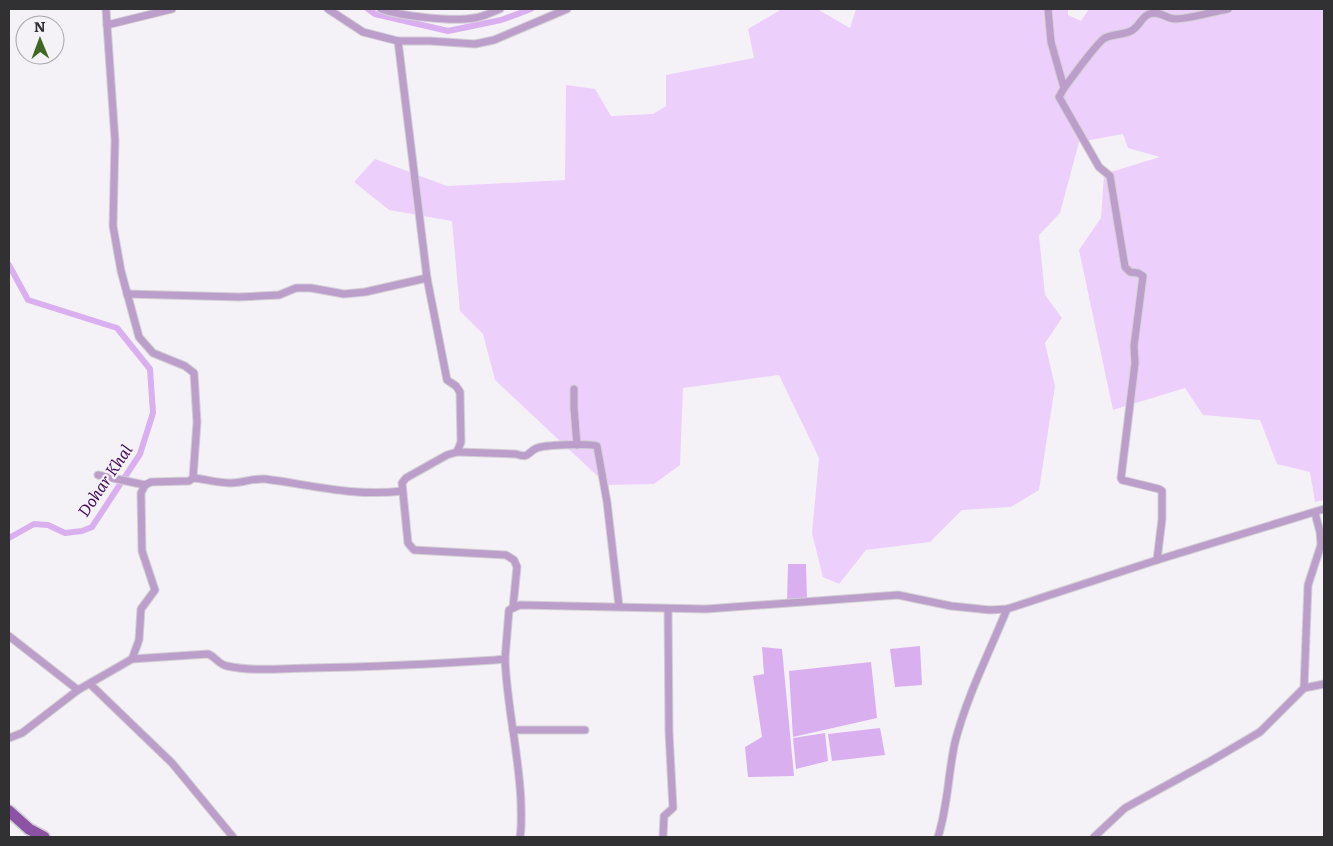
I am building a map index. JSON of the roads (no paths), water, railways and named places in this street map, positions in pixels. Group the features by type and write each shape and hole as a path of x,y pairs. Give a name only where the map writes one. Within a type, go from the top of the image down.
{"main road":[{"path":"9,811 29,829 44,837"}],"street":[{"path":"107,25 172,9"},
{"path":"328,9 363,32 398,41 475,44 494,40 567,9"},
{"path":"381,9 394,14 459,19 474,18 500,9"},
{"path":"1048,9 1051,42 1064,88"},
{"path":"1157,560 1162,519 1162,491 1122,480 1121,478 1143,276 1130,272 1125,267 1110,176 1099,167 1059,97 1104,38 1132,31 1147,15 1154,13 1161,14 1166,19 1177,19 1228,9"},
{"path":"106,11 115,140 113,226 120,272 140,337 146,346 153,353 185,366 194,373 197,422 193,478"},
{"path":"398,41 427,278 447,380 456,386 460,392 461,442 457,452"},
{"path":"127,294 239,297 279,295 296,288 311,288 344,294 365,292 427,278"},
{"path":"574,389 578,445"},
{"path":"513,608 517,567 514,560 506,555 414,550 408,543 402,491 402,483 406,478 446,455 457,452 528,456 536,448 595,444 598,448 610,519 619,606"},
{"path":"98,475 144,485 151,482 189,481 193,478 230,483 264,479 315,488 353,491 402,491"},
{"path":"132,659 139,640 141,609 155,590 142,551 141,493 144,485"},
{"path":"520,837 520,787 506,683 505,659 509,610 520,605 706,609 898,595 951,606 1007,610 1157,560 1324,509"},
{"path":"1304,688 1308,586 1321,545 1320,532 1314,513"},
{"path":"663,837 664,816 673,808 669,732 668,609"},
{"path":"938,837 943,820 955,744 966,706 1007,610"},
{"path":"9,636 78,690"},
{"path":"9,738 22,733 78,690 132,659 208,654 214,656 220,663 226,666 252,669 375,667 505,659"},
{"path":"90,684 172,763 233,837"},
{"path":"1094,837 1125,808 1260,732 1304,688 1324,684"},
{"path":"513,730 585,730"}],"waterway":[{"name":"Dohar Khal","path":"368,9 375,14 448,31 501,20 531,9"},
{"name":"Dohar Khal","path":"9,265 28,300 117,328 150,369 153,413 140,454 92,527 82,531 65,533 48,525 34,524 9,538"}]}
